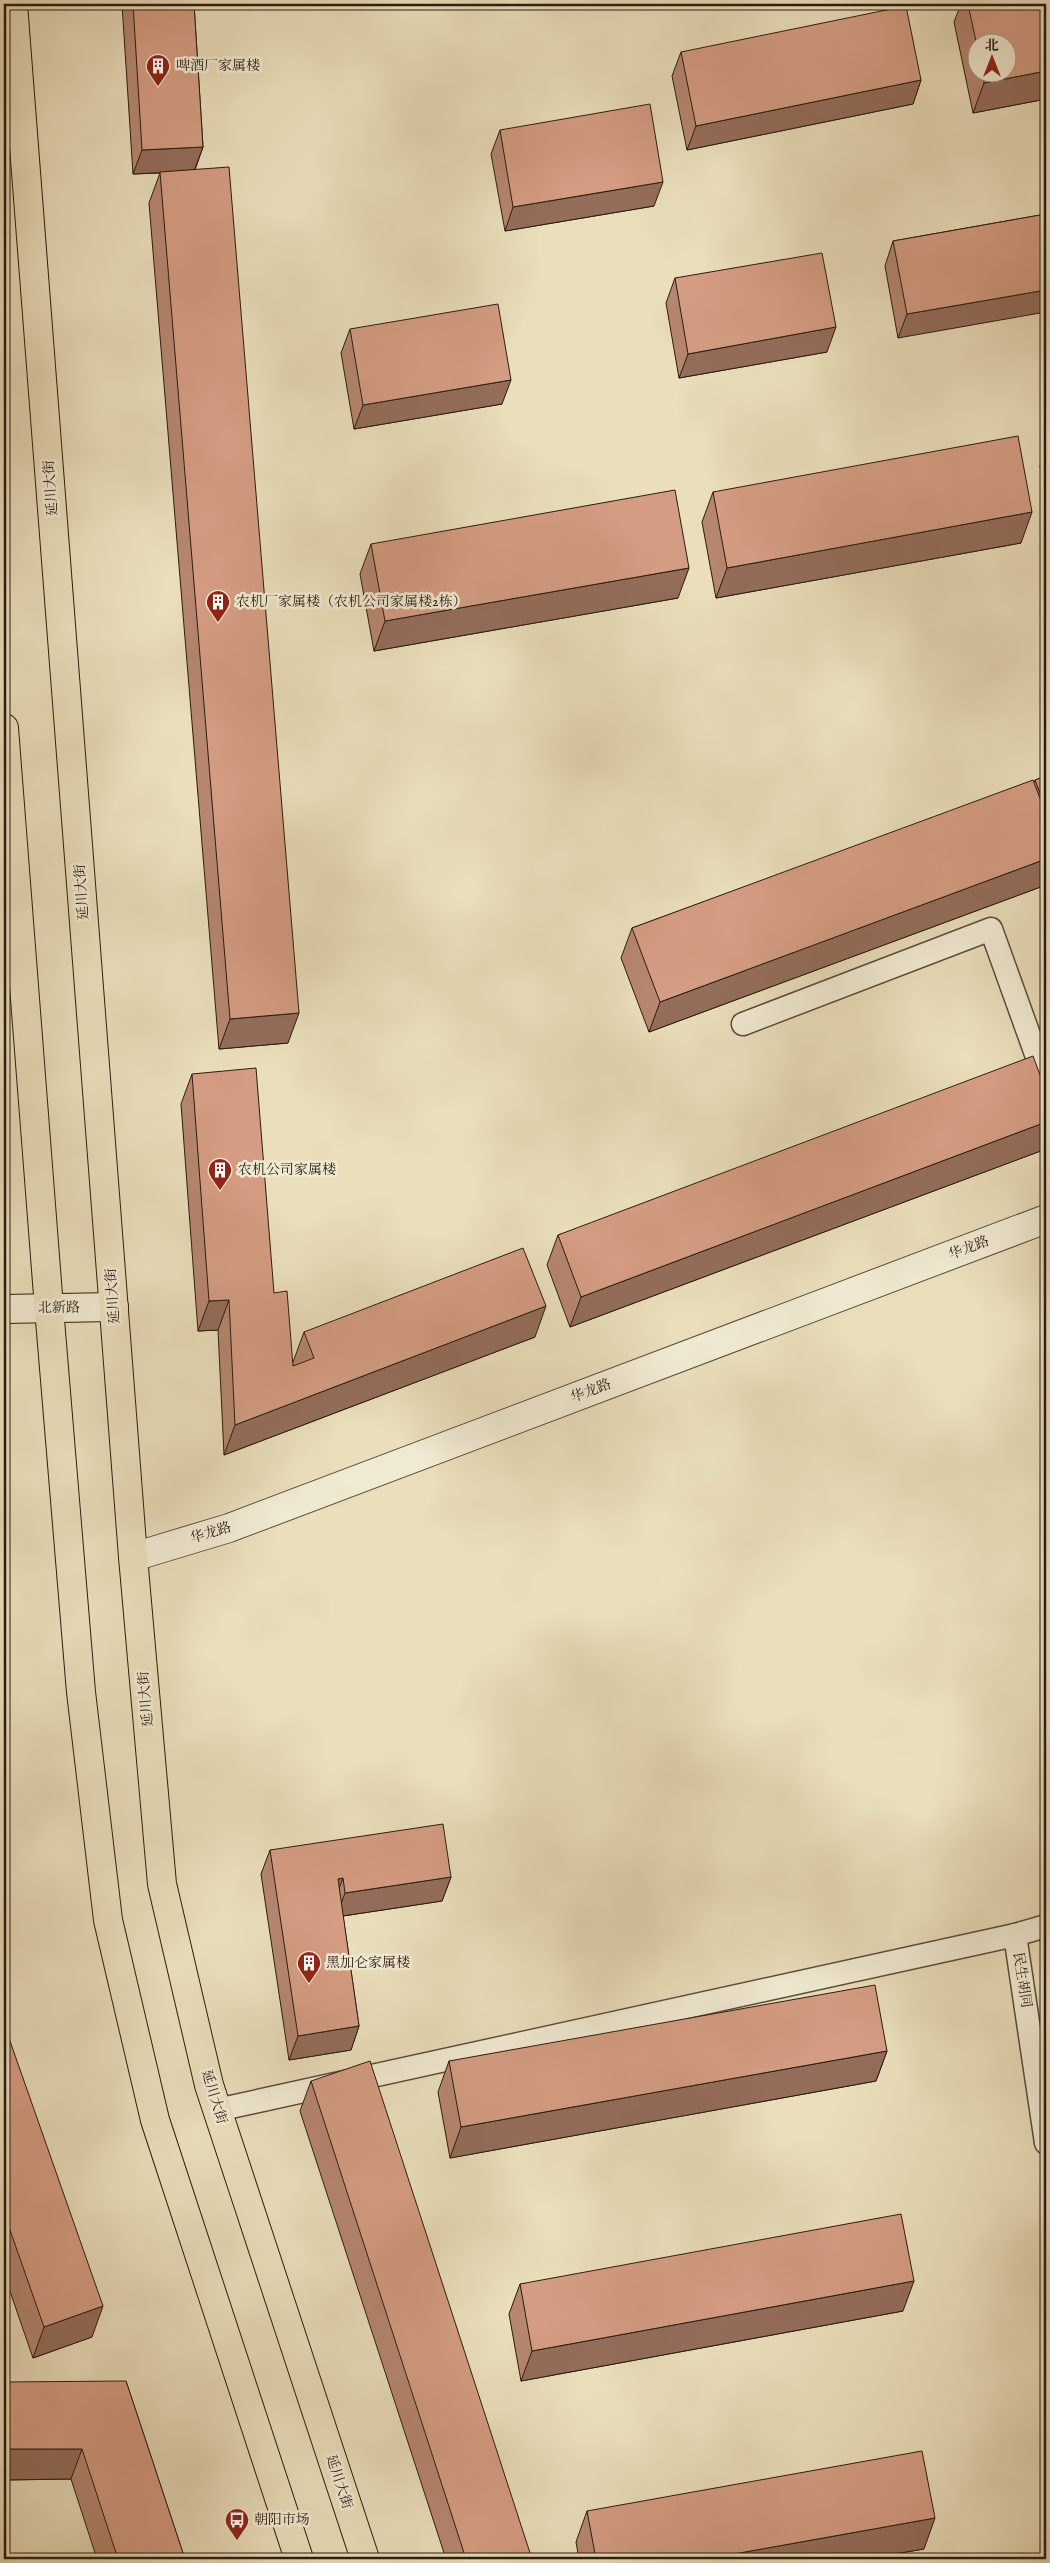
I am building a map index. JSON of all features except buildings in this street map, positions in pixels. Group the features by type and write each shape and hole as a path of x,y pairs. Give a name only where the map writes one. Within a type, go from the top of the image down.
{"main road":[{"name":"延川大街","path":"13,4 133,1557 162,1884 209,2085 365,2559"},
{"path":"4,728 81,1692 108,1920 154,2120 299,2559"}],"street":[{"name":"华龙路","path":"133,1557 229,1528 1046,1219"},
{"name":"北新路","path":"4,1309 114,1306"}],"lane":[{"path":"743,1024 991,929 1046,1082"},
{"path":"217,2110 1015,1935 1046,1926"},
{"name":"民生胡同","path":"1015,1935 1046,2143"}],"place":[{"name":"啤酒厂家属楼","path":"158,87"},
{"name":"农机厂家属楼（农机公司家属楼2栋）","path":"218,623"},
{"name":"农机公司家属楼","path":"220,1191"},
{"name":"黑加仑家属楼","path":"309,1984"},
{"name":"朝阳市场","path":"237,2541"}]}
